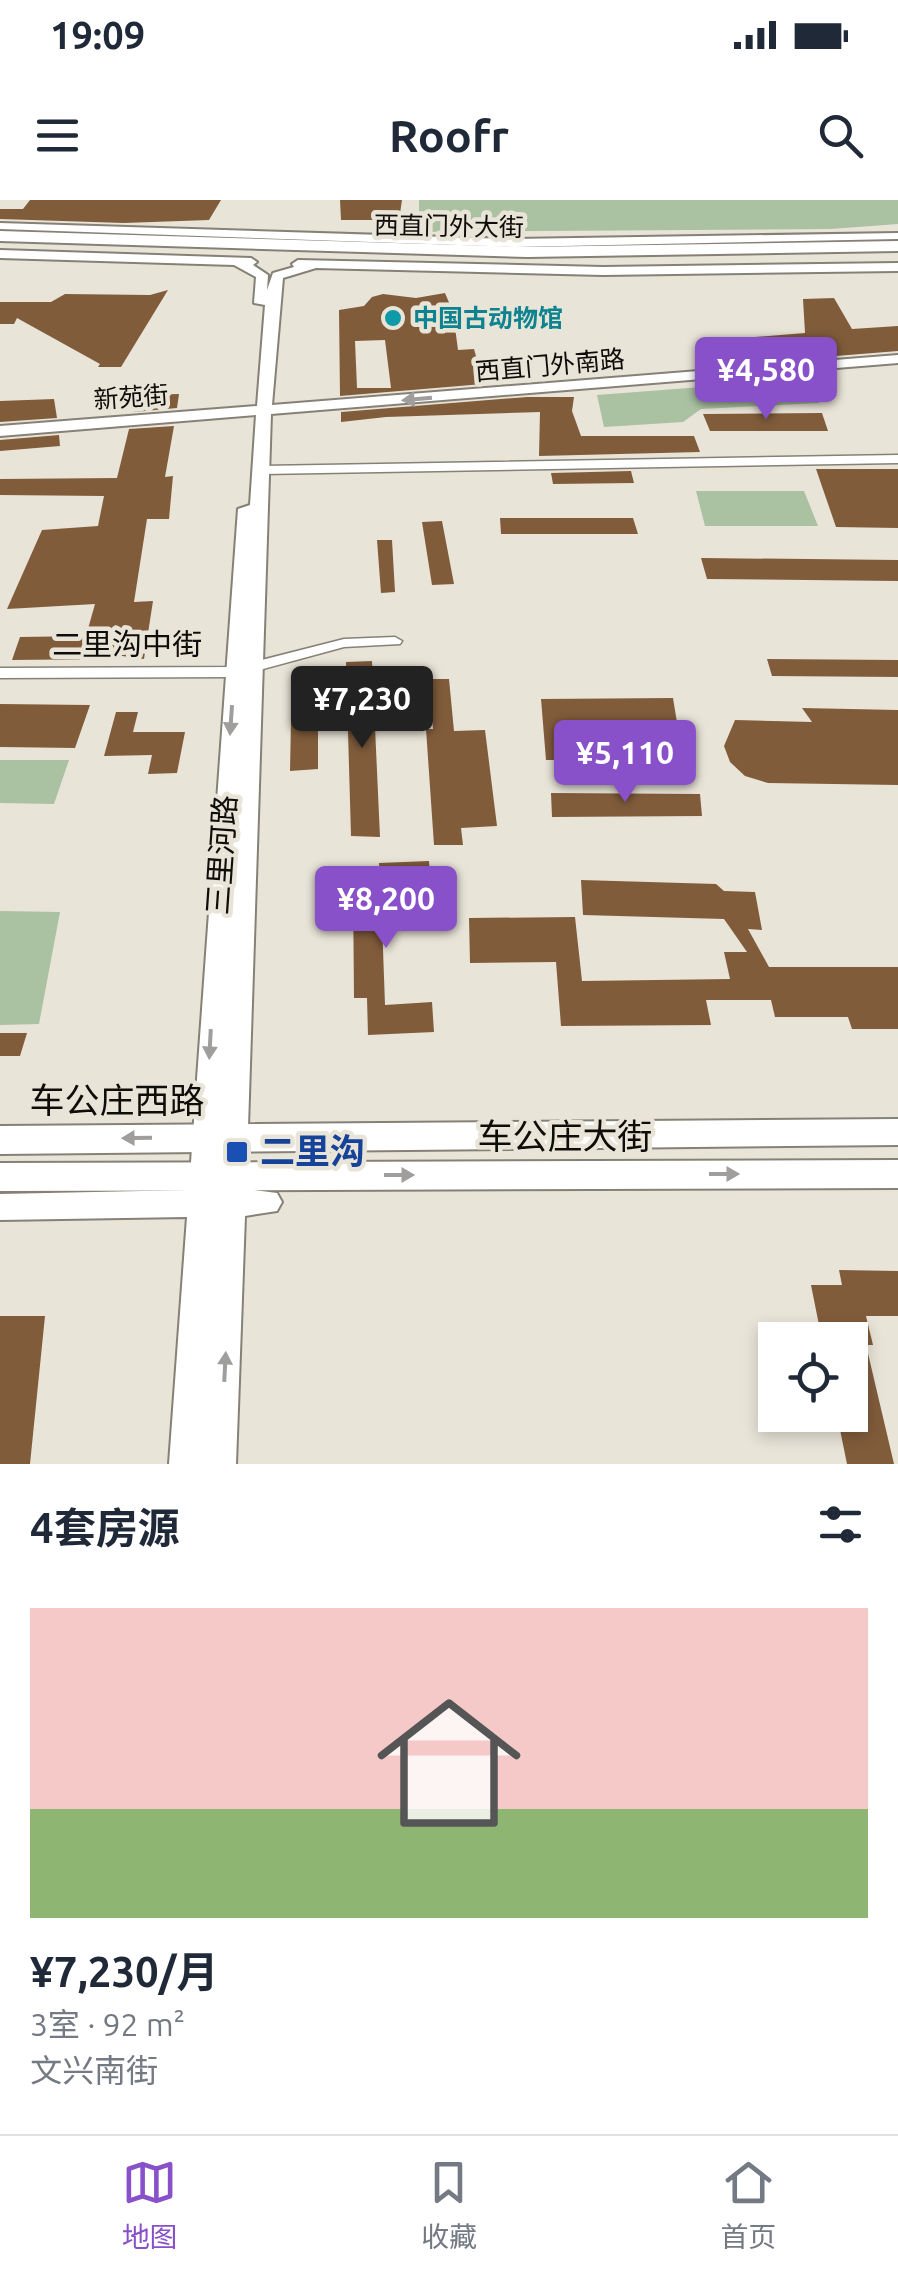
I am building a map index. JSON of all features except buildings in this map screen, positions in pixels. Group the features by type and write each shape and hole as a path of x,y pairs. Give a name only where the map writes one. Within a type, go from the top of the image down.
{"highway":[{"name":"西直门外大街","path":"0,236 387,250 635,252 898,246"},
{"path":"746,248 872,236"},
{"path":"585,244 635,252"},
{"name":"西直门外大街","path":"0,246 509,261 898,257"},
{"path":"170,251 232,261"},
{"path":"771,260 898,266"}],"main road":[{"name":"车公庄大街","path":"220,1138 898,1132"},
{"name":"车公庄西路","path":"0,1140 220,1138"},
{"name":"车公庄大街","path":"218,1189 898,1174"},
{"path":"0,1177 218,1189"}],"street":[{"name":"西直门外大街","path":"0,226 387,241 585,244 898,236"},
{"name":"西直门外大街","path":"0,254 602,270 898,266"},
{"name":"三里河路","path":"218,1189 262,276 232,261"},
{"name":"三里河路","path":"244,670 264,470 258,412 274,283 284,271 313,265"},
{"name":"西直门外南路","path":"258,412 898,359"},
{"name":"新苑街","path":"0,431 258,412"},
{"path":"264,470 898,459"},
{"name":"二里沟中街","path":"0,673 244,670 344,643 395,641"},
{"path":"186,1464 218,1189"},
{"path":"218,1189 219,1464"},
{"path":"0,1207 218,1189 267,1202"}],"green space":[{"path":"419,200 898,200 898,224 831,229 410,232 419,213"},
{"path":"793,380 820,403 701,409 683,422 604,427 597,395"},
{"path":"696,491 804,491 818,526 705,526"},
{"path":"0,760 69,760 54,804 0,803"},
{"path":"0,911 60,912 39,1024 0,1025"}],"place":[{"name":"中国古动物馆","path":"393,318"},
{"name":"二里沟","path":"237,1152"}]}
